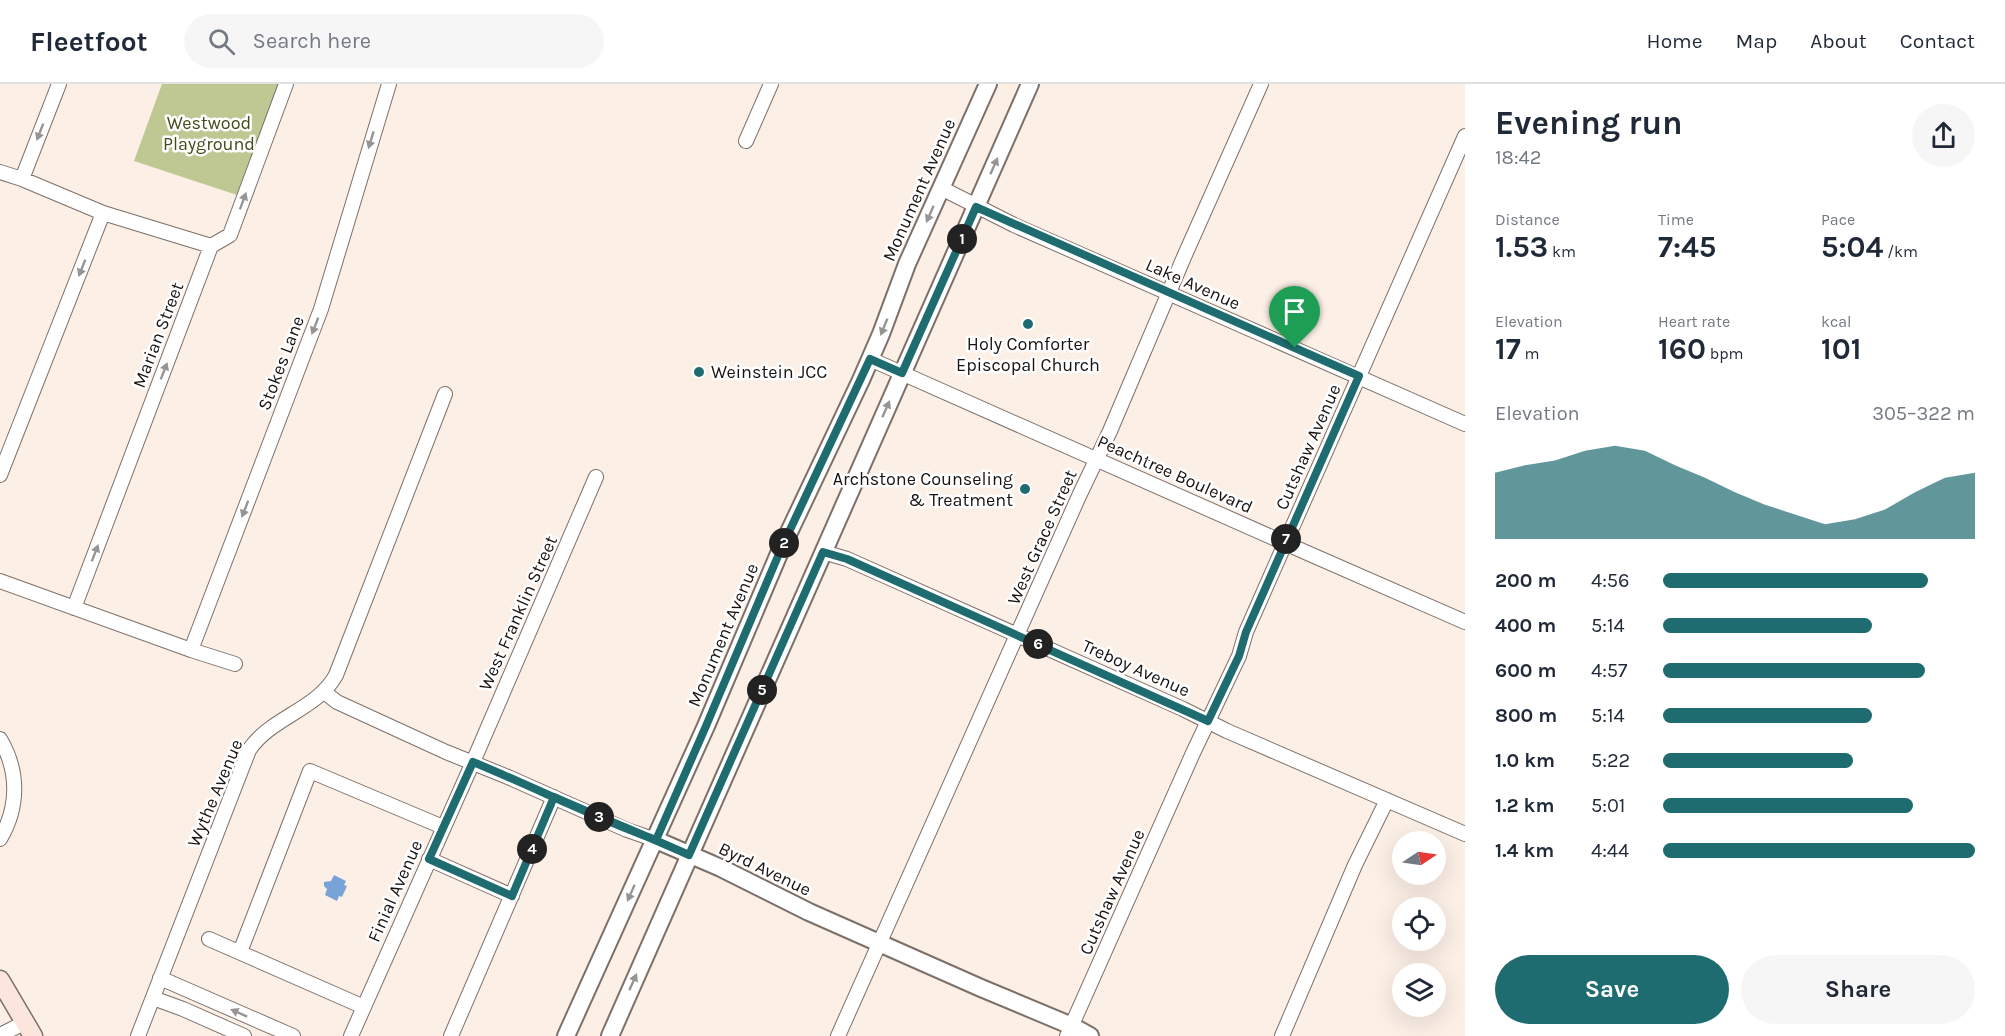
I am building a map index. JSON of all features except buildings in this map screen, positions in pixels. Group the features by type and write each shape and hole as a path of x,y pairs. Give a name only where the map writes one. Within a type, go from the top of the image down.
{"main road":[{"path":"0,980 29,1029"}],"street":[{"path":"22,179 59,84"},
{"name":"Marian Street","path":"74,608 211,246 230,235 286,84"},
{"name":"Stokes Lane","path":"191,650 321,309 389,84"},
{"path":"746,141 771,84"},
{"name":"Monument Avenue","path":"566,1036 656,840 781,549 870,359 907,264 987,84"},
{"path":"610,1036 1030,84"},
{"name":"West Grace Street","path":"838,1036 1096,460 1261,84"},
{"name":"Cutshaw Avenue","path":"1070,1031 1239,656 1246,632 1465,136"},
{"path":"0,172 103,213 211,246"},
{"name":"Lake Avenue","path":"941,188 976,207 1465,424"},
{"path":"0,475 103,213"},
{"name":"Peachtree Boulevard","path":"870,359 1340,569 1465,622"},
{"name":"Wythe Avenue","path":"138,1036 249,750 261,735 324,692 336,675 445,394"},
{"name":"West Franklin Street","path":"473,762 596,477"},
{"name":"Treboy Avenue","path":"823,552 847,559 1465,834"},
{"path":"0,581 235,664"},
{"name":"Byrd Avenue","path":"324,692 337,702 627,830 721,868 809,912 1070,1031 1090,1036"},
{"path":"0,739 8,753 14,773 15,795 10,816 0,839"},
{"name":"Finial Avenue","path":"351,1036 473,762"},
{"path":"240,952 310,771 443,827"},
{"path":"451,1036 554,797"},
{"path":"1282,1036 1359,856 1387,800"},
{"path":"429,859 512,896"},
{"path":"209,939 364,1007"},
{"path":"160,978 293,1036"},
{"path":"153,998 244,1036"},
{"path":"0,1035 29,1029"}],"green space":[{"name":"Westwood Playground","path":"162,84 281,84 240,196 134,161"}],"water":[{"path":"334,875 346,881 344,885 347,886 342,897 339,896 337,901 325,895 327,889 324,882 331,881"}],"place":[{"name":"Holy Comforter Episcopal Church","path":"1028,324"},
{"name":"Weinstein JCC","path":"699,372"},
{"name":"Archstone Counseling & Treatment","path":"1025,489"}],"route":[{"path":"1295,348 976,207 902,373 870,359 781,549 656,840 627,830 508,777 473,762 429,859 512,896 554,797 627,830 689,855 823,552 847,559 1208,721 1239,656 1246,632 1359,376 1295,348"}]}
